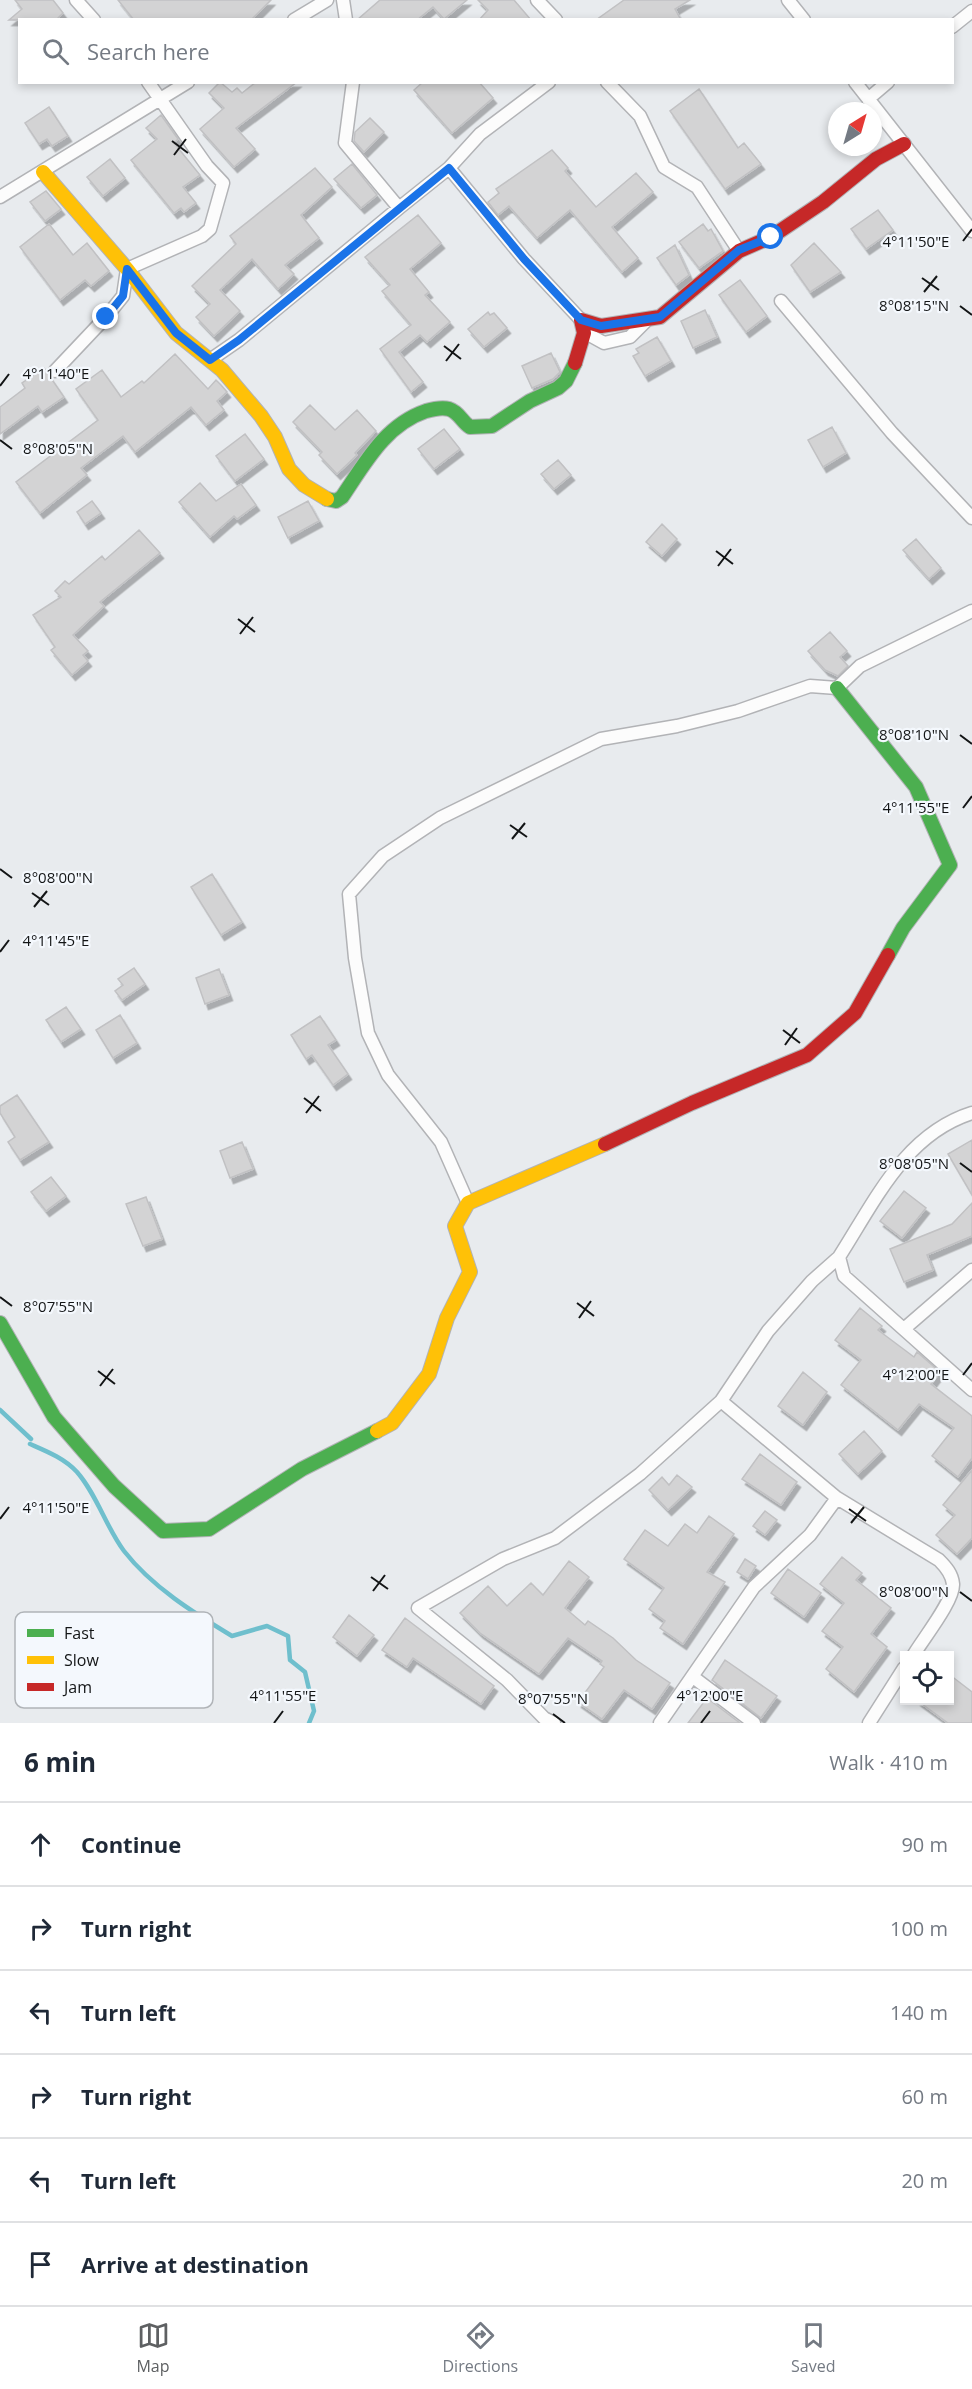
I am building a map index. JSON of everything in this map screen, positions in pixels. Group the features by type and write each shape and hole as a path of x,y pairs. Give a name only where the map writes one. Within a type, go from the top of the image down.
{"street":[{"path":"75,0 92,18"},
{"path":"297,18 327,0"},
{"path":"343,0 346,18"},
{"path":"537,0 554,18"},
{"path":"788,0 802,18"},
{"path":"954,25 972,10"},
{"path":"127,269 202,236 210,229 223,183 207,166 150,84"},
{"path":"0,196 186,84"},
{"path":"354,84 345,143 399,207"},
{"path":"210,360 239,340 449,168 480,134 546,84"},
{"path":"609,84 640,116 664,167 698,187 739,250"},
{"path":"857,84 972,231"},
{"path":"868,99 886,84"},
{"path":"449,168 582,326 601,326 647,320 671,310 739,250 771,237 823,202 876,159 904,144"},
{"path":"43,172 127,269 176,333 210,360 261,416 275,437 289,469 304,485 327,499 336,501 342,497 384,438 412,416 444,406 452,408 469,426 477,429 492,427 531,400 559,387 568,379 582,326"},
{"path":"55,371 123,296 127,269"},
{"path":"781,301 892,433 972,518"},
{"path":"837,688 860,666 972,611"},
{"path":"0,1323 54,1418 114,1486 163,1531 209,1529 302,1468 392,1423 429,1374 447,1318 470,1272 455,1226 468,1203 558,1166 692,1103 807,1055 855,1013 903,928 950,865 916,787 837,688 810,686 738,711 677,726 601,739 440,818 383,856 349,894 355,958 368,1033 388,1075 441,1142 468,1203"},
{"path":"554,1723 544,1718 507,1680 418,1608 503,1559 555,1538 640,1474 721,1401 768,1331 812,1281 839,1257 896,1169 922,1139 949,1120 972,1113"},
{"path":"839,1257 844,1276 972,1390"},
{"path":"905,1328 972,1270"},
{"path":"721,1401 837,1498 939,1560 950,1571 953,1586 949,1599 916,1651"},
{"path":"660,1723 754,1587 810,1534 837,1498"},
{"path":"870,1723 900,1674"},
{"path":"693,1677 754,1723"}],"building":[{"path":"15,0 53,0 63,13 58,18 9,20 22,9"},
{"path":"118,0 271,0 253,18 132,18"},
{"path":"380,0 467,0 445,18 433,7 419,18 359,18"},
{"path":"478,0 514,0 529,18 481,18 488,10"},
{"path":"624,0 690,0 675,9 680,18 599,18"},
{"path":"218,84 222,84 232,92 237,88 242,93 253,84 294,84 236,128 255,149 234,167 200,129 224,108 209,93"},
{"path":"421,84 481,84 493,98 452,133 414,90"},
{"path":"699,89 738,148 744,143 761,164 725,189 670,111"},
{"path":"49,107 68,136 52,146 47,139 39,144 25,123"},
{"path":"161,115 178,139 174,143 200,175 183,187 196,203 184,212 181,208 174,213 131,160 157,139 146,128"},
{"path":"370,118 384,132 364,152 354,141 355,132"},
{"path":"552,150 568,168 565,171 596,207 636,173 653,192 612,227 638,258 622,272 570,210 537,238 509,206 498,215 488,202 499,193 496,189"},
{"path":"110,159 125,178 103,196 87,177"},
{"path":"352,164 377,195 361,208 334,179"},
{"path":"315,168 332,187 301,215 319,238 285,265 294,274 278,289 252,259 220,290 240,311 214,336 196,317 210,304 192,286 236,244 230,236"},
{"path":"46,191 61,209 45,221 30,202"},
{"path":"878,210 893,230 866,249 851,229"},
{"path":"418,215 441,243 410,269 429,292 425,295 450,322 427,342 420,335 399,352 423,382 411,392 380,349 411,325 382,291 390,285 365,257"},
{"path":"49,224 73,255 87,243 109,271 91,286 85,280 60,300 20,247"},
{"path":"703,224 708,231 711,229 723,251 699,268 679,242"},
{"path":"814,243 841,272 810,292 791,265"},
{"path":"675,245 689,275 676,285 657,258"},
{"path":"740,280 767,316 746,332 719,295"},
{"path":"705,310 717,337 693,348 681,321"},
{"path":"488,312 490,315 494,313 507,328 484,347 468,329"},
{"path":"657,337 671,361 645,376 633,356 639,353 636,349"},
{"path":"551,353 560,372 553,379 532,388 522,366"},
{"path":"175,354 208,389 216,380 221,385 227,392 217,401 224,410 206,425 191,407 135,452 123,436 81,468 87,475 40,513 16,482 98,420 76,389 102,370 121,397 142,381 144,383"},
{"path":"44,368 64,397 42,412 38,406 0,434 0,407 25,388 22,383"},
{"path":"310,405 335,430 357,410 376,431 355,453 357,455 337,474 319,455 322,452 293,422"},
{"path":"832,427 846,453 823,467 808,440"},
{"path":"444,429 460,449 434,469 418,449"},
{"path":"245,434 264,459 235,481 216,456"},
{"path":"558,460 571,475 554,489 541,474"},
{"path":"200,483 216,501 241,484 256,505 237,519 234,516 210,537 179,502"},
{"path":"92,501 101,513 85,524 77,512"},
{"path":"308,501 319,521 288,538 278,517"},
{"path":"662,524 677,539 662,556 646,542"},
{"path":"139,530 160,553 100,602 104,606 73,635 88,651 83,655 88,661 72,675 51,650 55,647 33,615 61,597 55,591 65,581 69,584 102,556 105,560"},
{"path":"916,539 941,568 929,579 903,550"},
{"path":"830,632 847,651 840,657 848,666 838,676 825,670 808,651"},
{"path":"212,874 242,922 221,935 191,887"},
{"path":"134,968 145,984 122,1000 115,991 123,985 118,979"},
{"path":"219,969 229,995 205,1004 196,978"},
{"path":"66,1007 81,1029 61,1042 46,1020"},
{"path":"120,1015 137,1043 113,1058 96,1030"},
{"path":"320,1016 336,1040 328,1045 348,1074 333,1085 312,1055 306,1059 291,1035"},
{"path":"17,1095 49,1142 20,1160 8,1142 15,1137 0,1113 0,1106"},
{"path":"972,1140 972,1195 948,1154"},
{"path":"242,1142 253,1169 230,1178 220,1151"},
{"path":"51,1177 66,1196 46,1211 31,1192"},
{"path":"904,1191 926,1208 902,1238 880,1221"},
{"path":"146,1197 162,1239 143,1246 126,1204"},
{"path":"972,1203 972,1236 927,1255 933,1270 904,1282 890,1249 952,1224"},
{"path":"860,1308 882,1326 878,1330 914,1357 917,1352 940,1372 931,1384 972,1416 972,1458 958,1477 932,1456 954,1428 919,1404 898,1430 841,1385 861,1360 835,1340"},
{"path":"803,1372 827,1392 803,1425 778,1406"},
{"path":"864,1431 882,1451 858,1474 839,1454"},
{"path":"760,1454 797,1482 781,1505 742,1479"},
{"path":"972,1470 972,1538 957,1554 936,1535 955,1515 943,1505"},
{"path":"677,1475 692,1487 668,1510 649,1490 662,1477 669,1485"},
{"path":"765,1511 777,1520 765,1535 753,1526"},
{"path":"709,1516 734,1534 707,1572 725,1582 683,1644 660,1628 665,1621 649,1609 664,1588 624,1559 645,1530 668,1546 685,1524 697,1533"},
{"path":"842,1557 862,1573 856,1580 891,1608 871,1634 887,1647 854,1692 826,1669 843,1647 822,1631 844,1603 820,1584"},
{"path":"745,1559 756,1566 748,1579 737,1572"},
{"path":"569,1561 589,1577 565,1608 585,1625 588,1621 613,1638 636,1660 670,1683 652,1709 624,1690 602,1719 578,1702 604,1667 600,1664 602,1661 568,1638 539,1674 480,1633 460,1613 488,1586 507,1606 531,1583 543,1595"},
{"path":"788,1569 821,1593 804,1617 771,1593"},
{"path":"349,1615 374,1635 357,1656 333,1637"},
{"path":"405,1618 494,1686 481,1704 413,1658 407,1667 382,1650"},
{"path":"725,1660 777,1696 761,1718 712,1680"},
{"path":"954,1678 972,1692 972,1723 948,1723 923,1705 954,1705"},
{"path":"707,1698 740,1723 688,1723"}],"waterway":[{"path":"0,1410 31,1439"},
{"path":"30,1444 61,1459 77,1472 124,1551 160,1588 194,1612"},
{"path":"213,1624 232,1636 267,1626 288,1636 290,1660 305,1672 314,1711 309,1723"}],"traffic: fast":[{"path":"327,499 336,501 342,497 377,446 387,435 412,417 429,410 446,408 455,412 470,427 492,426 530,401 558,388 566,381 575,363"},
{"path":"837,688 916,787 950,865 903,928 888,955"},
{"path":"0,1323 54,1417 114,1486 163,1531 209,1529 302,1469 377,1431"}],"traffic: slow":[{"path":"43,172 127,269 176,333 222,370 261,416 275,437 289,469 304,485 327,499"},
{"path":"377,1431 392,1423 429,1374 447,1318 470,1272 455,1226 468,1203 605,1144"}],"traffic: jam":[{"path":"575,363 584,333 581,320 601,326 660,317 739,251 771,237 823,202 876,159 904,144"},
{"path":"605,1144 692,1103 807,1055 855,1013 888,955"}],"route":[{"path":"106,317 123,296 127,269 176,333 210,360 239,340 449,168 524,259 581,320 601,326 660,317 739,250 771,237"}]}
